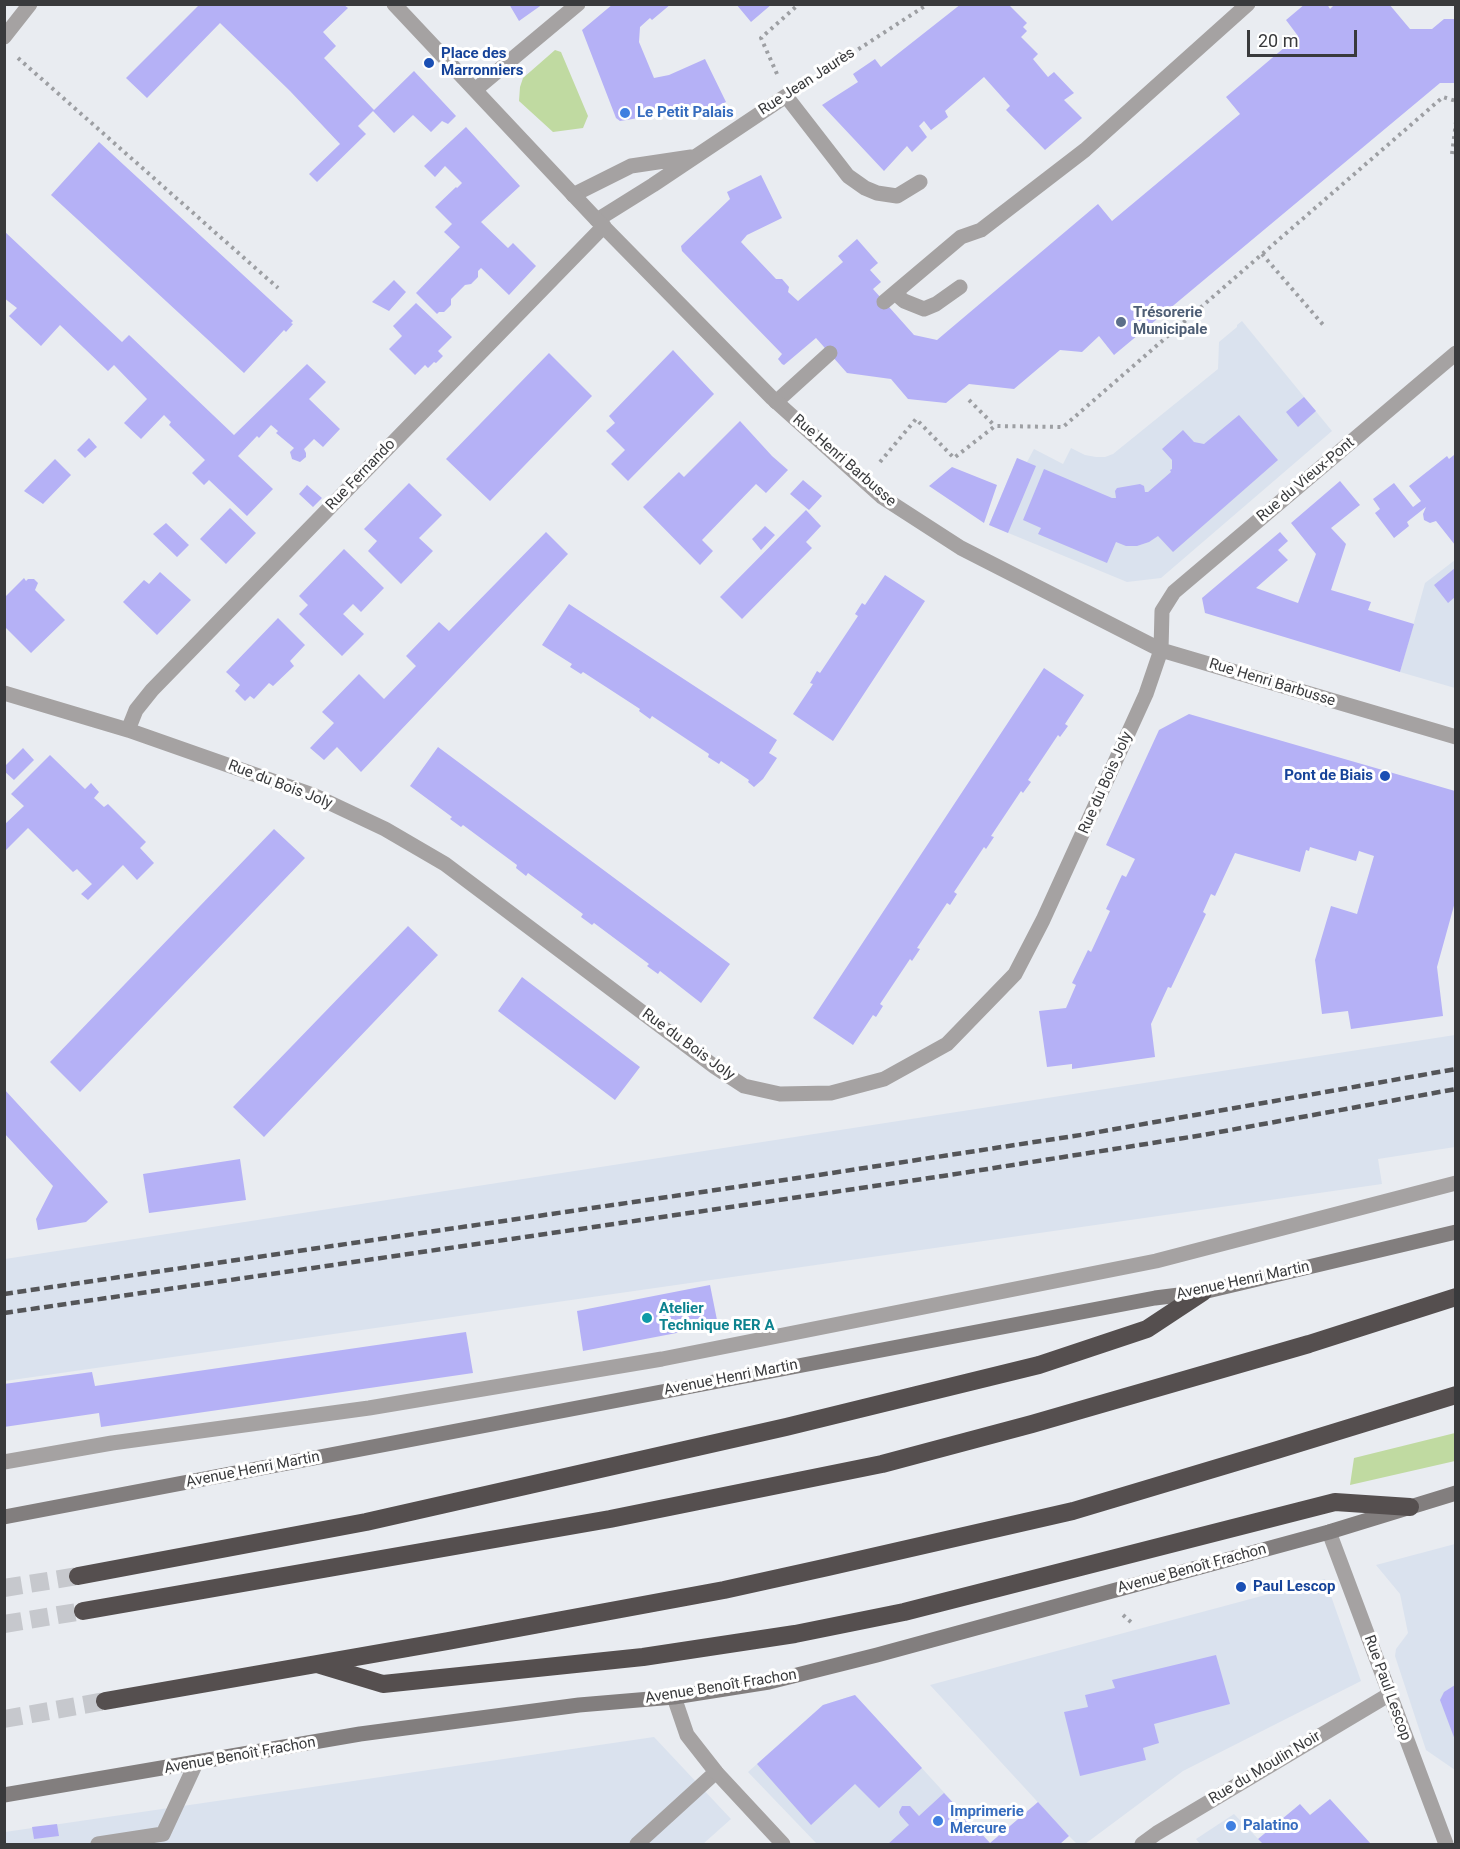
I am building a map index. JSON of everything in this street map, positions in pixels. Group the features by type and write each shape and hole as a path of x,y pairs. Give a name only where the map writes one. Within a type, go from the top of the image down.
{"highway":[{"path":"78,1576 366,1522 786,1427 1039,1365 1147,1329 1203,1292"},
{"path":"83,1611 610,1519 882,1464 1032,1424 1309,1344 1455,1297"},
{"path":"105,1701 724,1590 1073,1511 1455,1395"},
{"path":"316,1664 383,1684 644,1657 795,1634 904,1612 1335,1503 1410,1507"}],"street":[{"path":"4,37 30,4"},
{"name":"Rue Henri Barbusse","path":"394,4 573,195 776,402 882,497 961,548 1161,650 1455,737"},
{"path":"475,90 578,4"},
{"path":"960,287 936,304 924,309 889,298 961,237 981,230 1085,150 1248,4"},
{"path":"786,96 848,176 865,188 877,193 897,196 920,182"},
{"name":"Rue Jean Jaurès","path":"600,223 786,96"},
{"path":"573,195 631,166 697,157"},
{"name":"Rue Fernando","path":"128,730 136,710 152,690 600,223"},
{"path":"776,402 830,353"},
{"name":"Rue du Vieux-Pont","path":"1162,611 1174,592 1455,353"},
{"name":"Rue du Bois Joly","path":"4,693 128,730 313,795 385,829 445,864 715,1067 744,1086 780,1094 831,1094 884,1079 947,1044 1015,974 1043,921 1141,705 1161,650 1162,611"},
{"path":"4,1462 112,1443 369,1408 662,1359 1156,1261 1455,1183"},
{"name":"Avenue Henri Martin","path":"4,1518 1155,1298 1203,1292 1453,1233"},
{"name":"Avenue Benoît Frachon","path":"4,1796 360,1734 579,1705 674,1697 769,1682 867,1658 1329,1532 1455,1493"},
{"name":"Rue Paul Lescop","path":"1329,1532 1446,1845"},
{"name":"Rue du Moulin Noir","path":"1142,1845 1167,1827 1390,1694"},
{"path":"674,1697 687,1735 716,1772 783,1845"},
{"path":"98,1845 163,1834 196,1763"},
{"path":"637,1845 716,1772"}],"path":[{"path":"786,96 761,38 799,4"},
{"name":"Rue Jean Jaurès","path":"786,96 928,4"},
{"path":"13,53 278,288"},
{"path":"864,481 916,418 954,458 995,426 1064,427 1443,97 1455,101"},
{"path":"1452,154 1455,122"},
{"path":"1262,254 1325,327"},
{"path":"969,400 995,426"}],"shaded area":[{"path":"1242,321 1332,431 1161,578 1127,582 989,525 1017,458 1027,462 1034,449 1063,464 1071,448 1085,455 1096,457 1113,454 1218,369 1219,342"},
{"path":"1455,560 1455,688 1400,672 1425,583"},
{"path":"1455,1035 1455,1147 1378,1159 1382,1184 5,1381 5,1259"},
{"path":"1455,1544 1455,1770 1426,1750 1395,1656 1396,1649 1408,1633 1400,1594 1376,1565"},
{"path":"1325,1579 1361,1681 1183,1771 1085,1844 1077,1844 1069,1836 930,1685"},
{"path":"855,1695 991,1844 817,1844 748,1772 823,1705"},
{"path":"654,1737 731,1819 703,1844 5,1844 5,1832"},
{"name":"Palatino","path":"1234,1814 1263,1844 1200,1844 1196,1839"}],"green space":[{"path":"555,50 561,52 588,116 583,128 553,132 519,101 523,78"},
{"path":"1455,1433 1455,1461 1350,1485 1354,1458"}],"building":[{"path":"509,4 543,4 519,21"},
{"path":"613,4 671,4 640,27 639,42 654,78 669,75 705,59 726,102 691,118 688,110 620,121 616,118 582,30"},
{"path":"736,4 772,4 751,22"},
{"path":"961,4 1008,4 1027,23 1023,27 1027,31 1021,37 1038,54 1033,59 1048,77 1054,72 1074,93 1064,100 1082,118 1045,150 1006,110 1010,106 984,77 945,111 948,117 931,130 924,121 919,126 927,137 912,152 907,146 884,171 822,105 858,82 853,74 875,59 881,67"},
{"path":"1305,4 1327,4 1330,9 1335,4 1389,4 1410,29 1432,29 1444,19 1455,19 1455,83 1440,83 1114,355 1099,336 1082,352 1060,350 1014,389 969,384 946,403 908,399 891,379 847,373 816,338 784,365 782,364 778,359 782,354 682,251 681,246 730,199 727,192 761,175 782,218 747,235 741,242 776,279 782,279 789,287 788,292 798,301 843,262 838,256 857,239 878,263 870,270 881,282 873,289 914,335 937,340 1098,204 1112,221 1240,114 1226,97 1298,36 1286,20"},
{"path":"199,5 344,5 348,8 323,32 336,46 324,58 374,110 358,126 366,134 317,182 309,174 340,144 290,91 220,23 147,98 126,78"},
{"path":"414,71 456,116 448,124 442,121 431,132 413,115 394,133 373,111"},
{"path":"466,127 520,186 481,222 508,248 513,243 536,266 509,295 481,268 478,271 478,277 471,284 465,285 451,299 451,305 444,312 437,314 416,293 460,247 444,232 452,224 435,207 462,183 445,166 435,177 424,166"},
{"path":"99,142 293,321 286,332 284,330 244,373 51,195"},
{"path":"4,231 122,342 129,335 234,435 307,364 326,382 309,399 340,429 323,447 314,439 304,449 306,457 300,462 292,459 290,452 294,448 276,433 278,431 271,425 259,438 257,436 238,456 273,489 247,516 209,480 204,485 192,473 205,460 169,425 171,422 164,415 141,439 124,423 147,399 114,365 108,371 60,325 41,346 9,316 17,308 4,298"},
{"path":"394,280 406,292 389,311 372,302"},
{"path":"416,303 452,337 438,351 443,356 428,368 425,365 415,375 389,349 402,336 393,326"},
{"path":"673,350 714,394 628,481 611,464 625,450 606,431 615,423 609,416"},
{"path":"549,353 592,396 490,501 446,459"},
{"path":"1304,397 1316,411 1298,427 1286,412"},
{"path":"1239,415 1278,460 1173,552 1158,536 1137,546 1126,546 1116,542 1107,563 1038,534 1041,528 1023,520 1044,469 1112,498 1116,498 1117,488 1140,484 1144,486 1145,492 1148,492 1171,472 1172,460 1162,449 1183,430 1194,442 1204,444"},
{"path":"740,421 788,470 766,493 756,484 702,540 713,551 700,565 643,507 679,472 684,477"},
{"path":"89,438 97,447 85,458 77,450"},
{"path":"1454,455 1455,545 1436,521 1430,523 1424,520 1423,514 1426,507 1407,522 1409,526 1394,538 1375,513 1380,509 1373,499 1394,483 1413,507 1421,501 1409,486 1447,456 1449,459"},
{"path":"1017,458 1036,466 1008,533 989,525"},
{"path":"55,459 71,475 43,504 24,491"},
{"path":"952,467 997,485 984,523 929,486"},
{"path":"803,480 822,496 809,510 790,494"},
{"path":"1340,481 1360,505 1331,528 1346,544 1331,590 1371,602 1368,610 1414,624 1400,672 1205,613 1202,598 1280,532 1288,541 1278,550 1288,560 1256,588 1298,603 1316,554 1291,523"},
{"path":"409,483 442,515 419,538 433,551 401,584 368,551 377,541 364,529"},
{"path":"307,485 322,498 313,507 299,494"},
{"path":"230,508 256,533 226,564 200,539"},
{"path":"806,510 821,526 806,542 812,548 742,619 720,597"},
{"path":"166,523 189,545 177,557 153,534"},
{"path":"765,526 775,535 761,550 752,539"},
{"path":"546,532 568,554 361,772 337,747 324,760 310,748 334,723 322,712 359,674 384,699 416,666 406,656 439,622 449,631"},
{"path":"344,549 384,588 361,612 353,604 343,614 364,634 342,656 299,614 308,605 299,596"},
{"path":"1455,568 1455,597 1448,603 1434,585"},
{"path":"160,572 191,600 157,635 123,602 144,580 149,584"},
{"path":"885,575 925,601 833,741 793,714 813,684 810,683 817,671 820,673 858,616 855,614 862,603 865,605"},
{"path":"24,578 26,581 34,579 38,583 35,590 65,620 31,653 4,626 4,598"},
{"path":"569,604 777,740 769,753 777,758 763,779 754,787 748,782 749,780 721,761 719,764 708,757 709,754 652,716 650,719 639,711 640,709 583,672 581,674 570,667 572,664 542,645"},
{"path":"278,618 305,645 290,661 294,666 273,686 269,683 254,699 250,696 245,701 235,691 240,685 226,672"},
{"path":"1044,668 1084,695 1065,724 1068,726 1060,737 1058,735 1028,780 1031,782 1023,793 1021,791 991,836 994,837 986,849 984,847 954,892 957,894 950,905 947,903 917,948 920,949 912,961 910,959 880,1004 883,1006 876,1017 873,1015 853,1045 813,1018"},
{"path":"1189,714 1455,791 1455,902 1437,967 1443,1016 1351,1029 1348,1011 1322,1014 1315,960 1331,906 1357,914 1374,856 1359,851 1356,861 1310,847 1309,851 1306,850 1300,872 1235,853 1215,896 1211,894 1203,912 1206,914 1151,1024 1155,1057 1072,1069 1072,1064 1047,1067 1039,1011 1066,1008 1076,985 1072,983 1088,950 1091,952 1110,911 1106,909 1122,875 1126,877 1135,859 1106,845 1159,730"},
{"path":"438,747 730,964 701,1003 660,971 658,974 647,966 649,964 594,923 592,925 581,917 583,914 528,873 526,876 516,868 517,865 463,825 461,827 450,819 452,817 410,786"},
{"path":"23,748 34,760 14,780 4,771 4,767"},
{"path":"50,755 85,789 91,783 99,792 94,798 104,807 108,804 146,842 140,848 154,863 137,880 123,865 88,900 81,894 92,884 77,869 73,872 28,828 4,852 4,825 24,806 11,794"},
{"path":"274,829 305,858 80,1092 50,1062"},
{"path":"408,926 438,955 264,1137 233,1107"},
{"path":"522,977 640,1067 615,1100 498,1011"},
{"path":"4,1089 108,1202 86,1222 38,1230 36,1219 53,1186 4,1133"},
{"path":"240,1159 246,1200 149,1213 143,1174"},
{"name":"Atelier Technique RER A","path":"710,1285 718,1325 583,1351 577,1311"},
{"path":"466,1332 473,1373 101,1427 99,1413 4,1427 4,1384 92,1372 95,1386"},
{"path":"1216,1655 1230,1704 1154,1724 1159,1743 1143,1748 1146,1760 1080,1776 1064,1712 1088,1707 1085,1695 1115,1688 1112,1680"},
{"path":"1455,1685 1455,1740 1440,1700 1444,1692"},
{"path":"855,1695 922,1768 879,1808 855,1784 811,1825 757,1764 823,1705"},
{"name":"Imprimerie Mercure","path":"944,1793 990,1843 1038,1802 1069,1836 1060,1844 888,1844 909,1825 900,1815 902,1806 910,1806 919,1816"},
{"path":"1330,1799 1371,1844 1263,1844 1258,1839 1300,1804 1310,1815"},
{"path":"57,1824 59,1836 34,1839 32,1827"}],"tunnel":[{"path":"4,1588 78,1576"},
{"path":"4,1624 83,1611"},
{"path":"4,1719 105,1701"}],"railway":[{"path":"4,1294 1087,1134 1456,1069"},
{"path":"4,1313 943,1176 1203,1135 1456,1089"}],"place":[{"name":"Place des Marronniers","path":"429,63"},
{"name":"Le Petit Palais","path":"625,113"},
{"name":"Trésorerie Municipale","path":"1121,322"},
{"name":"Pont de Biais","path":"1385,776"},
{"name":"Atelier Technique RER A","path":"647,1318"},
{"name":"Paul Lescop","path":"1241,1587"},
{"name":"Imprimerie Mercure","path":"938,1821"},
{"name":"Palatino","path":"1231,1826"}]}
